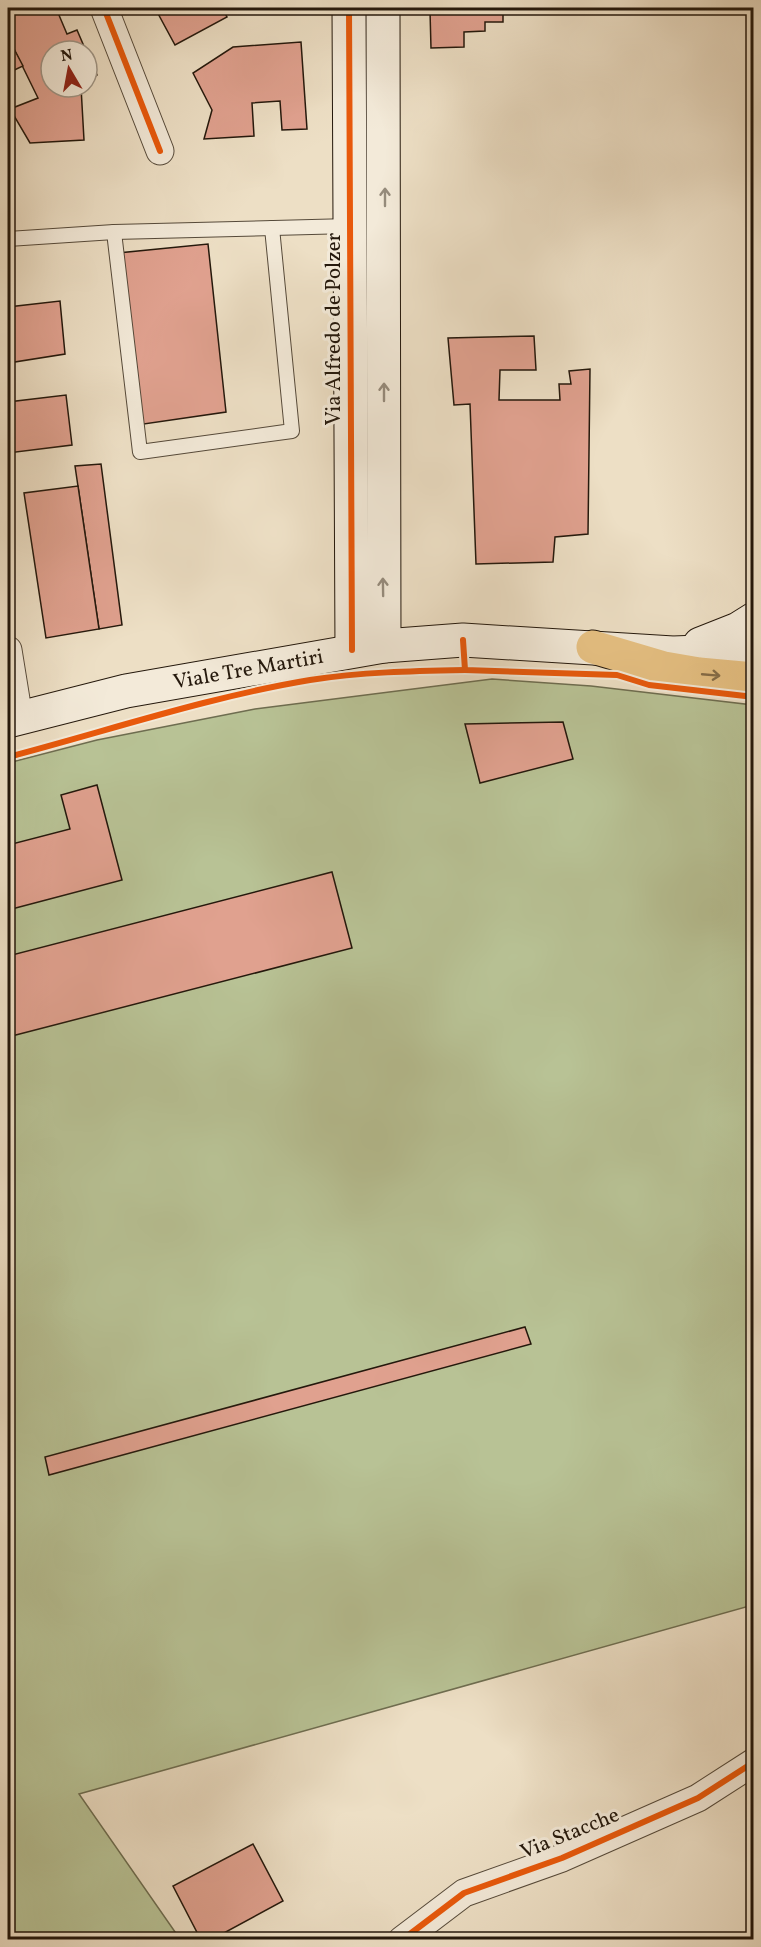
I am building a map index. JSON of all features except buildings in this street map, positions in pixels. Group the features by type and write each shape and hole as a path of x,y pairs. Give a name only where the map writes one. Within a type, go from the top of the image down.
{"main road":[{"path":"593,647 664,668 753,679"}],"street":[{"path":"104,8 160,151"},
{"name":"Via Alfredo de Polzer","path":"349,8 352,650"},
{"path":"383,8 384,646"},
{"name":"Viale Tre Martiri","path":"673,653 729,634 753,619"},
{"name":"Viale Tre Martiri","path":"13,719 126,691 384,646 463,640 673,653 753,650"},
{"path":"8,650 13,719"},
{"name":"Via Stacche","path":"402,1940 464,1893 562,1858 698,1798 753,1762"}],"lane":[{"path":"8,239 114,232 350,226"},
{"path":"114,232 140,452 292,431 272,228"}],"green space":[{"path":"492,679 591,686 753,705 753,1605 79,1794 180,1939 8,1940 8,763 97,740 255,709"}],"cycle path":[{"path":"104,8 160,151"},
{"path":"349,8 352,650"},
{"path":"463,640 465,670 617,675 649,685 754,697"},
{"path":"8,757 196,705 272,687 348,675 465,670"},
{"path":"402,1940 464,1893 562,1858 698,1798 754,1762"}]}
